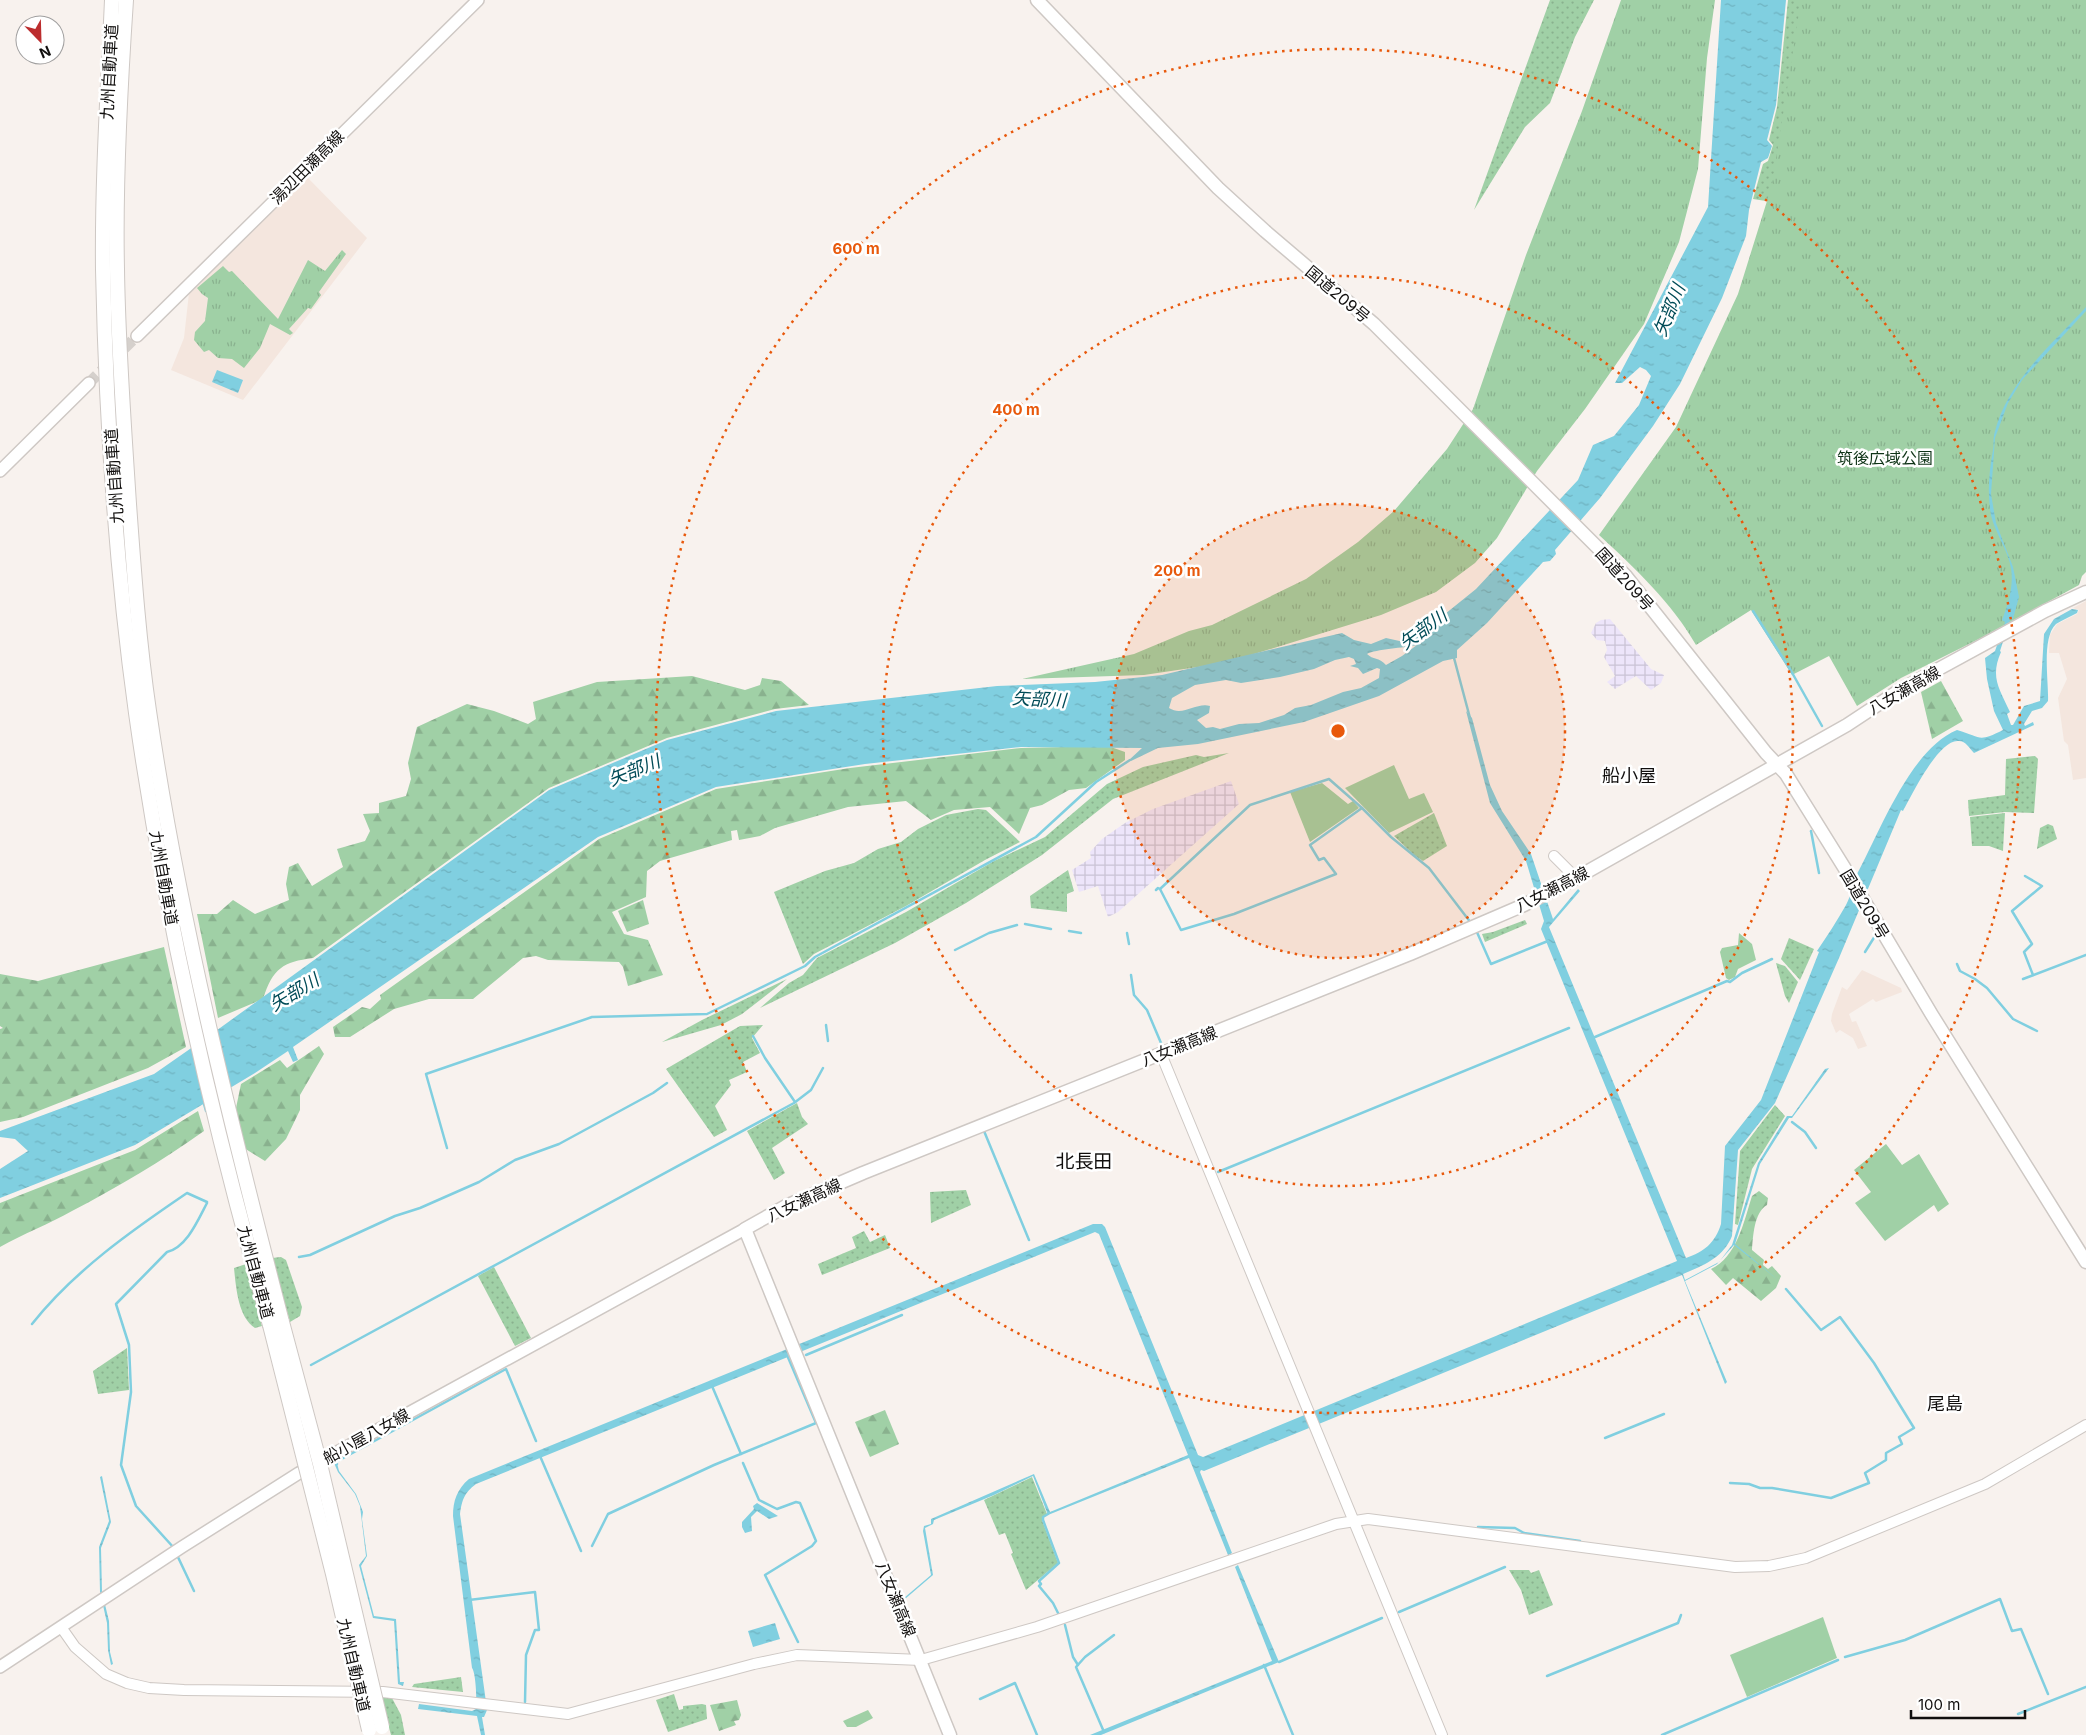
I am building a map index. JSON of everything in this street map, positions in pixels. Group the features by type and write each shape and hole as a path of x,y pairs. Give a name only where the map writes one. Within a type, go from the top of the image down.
{"highway":[{"name":"九州自動車道","path":"112,0 117,269 126,449 143,711"},
{"name":"九州自動車道","path":"126,0 114,91 103,268 111,449 124,611 143,711 158,807 235,1138 263,1274 333,1574 376,1732"}],"main road":[{"name":"湯辺田瀬高線","path":"138,336 478,0"},
{"name":"国道209号","path":"1037,0 1218,188 1264,231 1374,324 1625,575 1725,703 1786,774 1862,897 1926,1006 2086,1262"},
{"path":"0,471 89,383"},
{"name":"八女瀬高線","path":"950,1735 745,1229 786,1206 863,1173 1470,929 1576,878 1847,725 1900,690 1996,640 2045,611 2086,592"},
{"name":"船小屋八女線","path":"0,1667 182,1547 306,1470 745,1229"}],"street":[{"path":"1554,856 1576,878"},
{"path":"1161,1054 1442,1735"},
{"path":"61,1627 75,1646 106,1674 127,1683 149,1688 383,1692 568,1714 754,1664 797,1655 921,1660 1037,1626 1336,1524 1354,1520 1368,1519 1736,1567 1769,1566 1806,1558 1985,1484 2086,1425"}],"shaded area":[{"path":"306,176 367,238 243,400 171,370 184,338 189,293"},
{"path":"2086,601 2086,778 2073,780 2068,745 2064,741 2058,698 2067,679 2059,653 2049,653 2050,635 2057,624 2077,614 2079,610 2073,608"},
{"path":"1610,619 1651,669 1664,675 1661,683 1651,690 1636,676 1615,689 1607,682 1615,676 1604,657 1607,650 1605,641 1597,640 1591,633 1596,623 1601,620"},
{"path":"1231,781 1239,804 1118,912 1108,917 1098,886 1079,892 1072,870 1091,858 1090,852 1102,839 1125,823 1153,809"},
{"path":"1862,970 1901,988 1902,992 1876,1002 1873,999 1849,1014 1852,1022 1856,1021 1867,1046 1858,1049 1853,1038 1840,1030 1836,1033 1831,1021 1842,987 1847,990"}],"green space":[{"path":"1550,0 1594,0 1575,37 1550,103 1525,127 1474,210"},
{"path":"1621,0 1715,0 1707,58 1698,169 1679,242 1644,324 1585,409 1537,471 1497,538 1475,563 1436,592 1381,615 1225,663 1144,675 1022,679 1134,654 1189,631 1212,625 1306,579 1358,542 1394,511 1447,449 1473,409 1526,255 1582,111"},
{"path":"1788,0 1815,0 1779,203 1753,199 1763,164 1768,161 1773,145 1769,140 1777,107"},
{"name":"筑後広域公園","path":"1801,0 2086,0 2086,572 2082,576 2079,585 1981,638 1901,678 1857,706 1829,656 1792,675 1751,610 1696,645 1664,600 1599,535 1676,427 1738,294 1772,185"},
{"path":"342,250 346,254 319,292 321,295 311,309 308,308 289,329 293,333 290,335 270,324 260,348 244,368 232,359 218,358 209,350 204,352 194,340 195,332 205,321 208,298 197,288 223,266 229,272 232,271 278,319 308,260 325,271"},
{"path":"692,676 745,690 760,685 762,678 781,681 809,705 775,709 667,738 549,788 313,958 294,962 281,968 275,973 263,999 218,1018 197,914 217,914 233,900 255,914 289,900 286,884 289,867 298,863 312,886 343,867 337,849 365,841 370,831 363,814 379,813 379,803 406,796 411,779 408,763 417,727 467,704 494,711 528,724 536,719 533,702 597,682"},
{"path":"1941,681 1963,721 1932,739 1921,692"},
{"path":"1108,746 1125,752 1125,760 1086,788 1069,790 1042,805 1030,808 1019,834 990,807 954,810 931,820 906,801 848,807 775,828 760,836 739,840 737,830 731,831 732,840 660,861 647,871 646,897 612,912 624,934 648,940 663,975 628,986 623,967 619,962 548,960 536,956 523,958 473,999 429,999 394,1009 350,1037 335,1037 333,1027 362,1007 370,1009 381,999 380,995 599,839 716,789 850,768 1021,748"},
{"path":"1229,753 1113,799 1042,855 966,903 895,943 760,1008 789,983 803,975 817,958 906,912 994,861 1045,837 1107,784 1143,767 1196,755 1204,757"},
{"path":"2035,756 2038,759 2034,813 2005,812 1969,816 1968,800 2005,795 2006,759"},
{"path":"1394,765 1409,799 1424,793 1433,812 1389,833 1345,788"},
{"path":"1322,783 1348,804 1353,801 1359,808 1310,842 1290,792"},
{"path":"978,809 986,810 1020,842 906,906 814,954 803,964 774,892 825,871 854,863 878,849 901,842 918,829 946,815"},
{"path":"1434,813 1447,846 1423,861 1394,836"},
{"path":"2005,813 2003,851 1989,846 1972,846 1970,817"},
{"path":"2048,824 2053,826 2057,839 2037,849 2040,828"},
{"path":"1068,870 1074,891 1067,894 1067,912 1031,908 1030,896"},
{"path":"643,900 649,924 627,932 618,911"},
{"path":"1525,920 1527,924 1485,942 1482,934 1493,932"},
{"path":"1739,933 1752,944 1756,960 1738,969 1735,977 1729,980 1726,978 1720,952 1722,948 1738,945"},
{"path":"1789,938 1814,949 1800,980 1781,959"},
{"path":"164,947 186,1047 148,1068 23,1117 0,1122 0,1029 3,1028 0,1026 0,974 38,981"},
{"path":"1776,963 1785,966 1798,982 1789,1003 1785,996"},
{"path":"787,979 742,1014 721,1025 662,1042 702,1020"},
{"path":"763,1025 752,1038 760,1053 743,1062 747,1072 729,1080 731,1085 715,1106 727,1130 714,1137 666,1069 740,1026"},
{"path":"319,1046 324,1054 300,1095 300,1110 286,1139 265,1161 244,1148 236,1108 241,1084 280,1060 287,1068"},
{"path":"797,1103 802,1117 808,1124 772,1148 785,1173 774,1180 747,1131"},
{"path":"1775,1105 1785,1116 1752,1169 1738,1225 1735,1224 1740,1151"},
{"path":"198,1111 204,1131 188,1142 106,1193 0,1247 0,1203 135,1150"},
{"path":"1886,1144 1902,1165 1919,1154 1949,1204 1938,1212 1934,1205 1885,1241 1855,1203 1871,1192 1854,1170"},
{"path":"966,1190 971,1205 931,1223 930,1192"},
{"path":"1759,1191 1768,1198 1767,1205 1759,1213 1757,1219 1752,1250 1764,1260 1763,1265 1768,1269 1772,1266 1781,1276 1776,1288 1761,1301 1733,1278 1726,1285 1711,1269 1727,1256 1733,1247 1752,1196"},
{"path":"864,1231 870,1242 885,1235 890,1248 822,1275 818,1264 856,1248 852,1237"},
{"path":"281,1257 286,1260 302,1307 300,1316 290,1322 272,1258"},
{"path":"246,1264 262,1326 255,1328 249,1323 241,1309 236,1284 234,1268"},
{"path":"494,1267 531,1338 515,1346 478,1276"},
{"path":"127,1348 129,1390 98,1394 93,1371"},
{"path":"885,1410 899,1444 870,1457 855,1422"},
{"path":"1032,1477 1047,1514 1042,1520 1058,1563 1026,1590 1011,1554 1013,1553 1005,1533 999,1535 984,1500"},
{"path":"1509,1570 1529,1570 1531,1573 1539,1570 1553,1605 1529,1615 1521,1590"},
{"path":"1823,1617 1837,1658 1747,1697 1730,1655"},
{"path":"461,1677 463,1692 412,1687 414,1684"},
{"path":"674,1694 679,1710 683,1709 683,1706 706,1705 707,1719 668,1732 656,1700"},
{"path":"381,1698 392,1698 401,1715 405,1735 391,1735"},
{"path":"737,1700 741,1715 739,1720 734,1721 736,1725 719,1731 710,1705"},
{"path":"868,1710 873,1718 856,1727 847,1727 843,1721"}],"water":[{"name":"矢部川","path":"1721,0 1786,0 1776,105 1767,140 1772,146 1768,158 1761,162 1749,210 1746,236 1722,298 1680,384 1653,426 1600,498 1555,550 1556,554 1550,561 1543,562 1487,623 1457,650 1457,658 1443,661 1379,696 1304,722 1198,744 1158,748 1131,761 1129,760 1142,748 1021,747 865,764 716,787 598,837 293,1047 298,1060 293,1062 288,1051 135,1145 0,1198 0,1169 28,1151 15,1139 0,1137 0,1131 154,1074 549,790 667,740 776,711 997,686 1095,682 1162,675 1342,633 1354,640 1371,644 1386,638 1404,642 1445,614 1476,589 1578,480 1593,445 1614,436 1639,405 1651,376 1646,370 1640,367 1622,383 1615,383 1708,207","holes":["1417,645 1386,665 1367,654 1377,651","1349,657 1354,659 1356,664 1350,666 1358,668 1363,674 1377,668 1380,669 1379,678 1361,688 1343,692 1311,705 1295,708 1284,715 1259,723 1239,724 1220,729 1206,728 1197,720 1209,713 1210,706 1205,705 1179,711 1169,708 1172,698 1195,685 1226,680 1241,683 1280,677 1314,669 1335,660"]},
{"path":"2086,307 2086,311 2022,380 2008,403 1995,438 1991,494 1996,523 2013,567 2019,597 2013,619 2010,620 2000,651 1996,669 1997,682 2010,712 2007,714 2011,725 2013,725 2024,706 2040,701 2044,634 2054,619 2072,609 2078,610 2077,613 2056,624 2051,631 2047,650 2048,701 2042,708 2032,711 2024,724 2025,726 2033,722 2034,725 1974,753 1966,743 1961,741 1951,742 1935,758 1919,781 1903,811 1901,810 1839,958 1775,1103 1738,1150 1732,1236 1724,1250 1712,1260 1683,1274 1685,1280 1719,1262 1685,1281 1727,1382 1725,1384 1682,1275 1204,1471 1201,1470 1200,1472 1232,1553 1228,1555 1189,1458 1048,1515 1033,1476 994,1495 934,1520 933,1524 925,1528 933,1575 905,1599 931,1575 923,1531 924,1526 931,1524 931,1519 1034,1474 1050,1512 1188,1455 1099,1234 1095,1232 476,1484 464,1497 460,1514 487,1710 484,1717 482,1717 485,1735 481,1735 477,1716 418,1709 419,1704 472,1711 476,1709 475,1681 453,1516 456,1496 469,1479 1093,1224 1102,1224 1105,1227 1198,1455 1203,1457 1677,1261 1541,929 1544,921 1526,861 1490,803 1466,711 1472,718 1490,785 1502,811 1531,854 1553,919 1578,889 1580,891 1549,927 1686,1258 1708,1246 1719,1231 1721,1224 1725,1146 1761,1100 1819,952 1817,951 1846,905 1856,876 1910,773 1940,740 1957,730 1984,738 2003,730 1994,711 1987,679 1985,658 1995,651 2005,622 2002,620 2012,581 2011,568 1993,522 1989,499 1990,466 1994,435 2000,416 2019,381"},
{"path":"217,370 243,380 238,393 212,382"},
{"path":"1829,1068 1792,1118 1789,1118 1760,1164 1735,1244 1778,1280 1734,1245 1720,1260 1732,1245 1758,1163 1787,1116 1792,1116 1825,1069"},
{"path":"334,1463 337,1463 339,1471 356,1494 363,1512 362,1519 367,1556 361,1566 374,1616 396,1619 400,1682 404,1682 403,1686 398,1684 394,1621 373,1618 359,1565 366,1556 360,1506 355,1494 338,1472"},
{"path":"102,1476 111,1522 101,1548 102,1592 109,1621 110,1652 113,1664 111,1665 108,1650 107,1623 100,1592 99,1547 109,1521 100,1477"},
{"path":"757,1503 778,1516 769,1519 757,1511 751,1517 752,1531 745,1533 742,1522"},
{"path":"1238,1565 1279,1662 1101,1735 1090,1735 1272,1661 1235,1567"},
{"path":"775,1623 780,1639 753,1647 748,1631"}],"waterway":[{"path":"1753,611 1790,669 1822,726"},
{"path":"1454,658 1470,718"},
{"path":"447,1148 426,1074 592,1017 707,1014 805,966 815,957 1036,837 1096,782 1130,760"},
{"path":"1160,889 1250,805 1329,779 1362,808"},
{"path":"1156,890 1160,889 1181,930 1234,914 1336,874 1324,858 1319,860 1310,845 1362,808 1391,837 1429,868 1471,923"},
{"path":"1811,831 1819,873"},
{"path":"2025,876 2042,886 2012,911 2032,944 2024,952 2033,975"},
{"path":"1025,924 1051,929"},
{"path":"955,950 989,933 1017,925"},
{"path":"1476,930 1491,964 1548,941"},
{"path":"1069,931 1081,933"},
{"path":"1127,933 1129,944"},
{"path":"1865,952 1875,936"},
{"path":"2023,979 2086,955"},
{"path":"1595,1037 1727,981 1730,982 1742,973 1772,959"},
{"path":"1957,964 1960,971 1987,988 2013,1019 2037,1031"},
{"path":"1131,975 1134,995 1147,1010 1161,1043"},
{"path":"826,1025 828,1041"},
{"path":"1218,1172 1569,1028"},
{"path":"753,1036 765,1058 795,1102"},
{"path":"311,1365 794,1103 811,1090 823,1068"},
{"path":"299,1257 310,1255 395,1216 420,1208 479,1182 515,1160 559,1144 653,1093 667,1083"},
{"path":"204,1104 206,1111"},
{"path":"1792,1122 1805,1132 1816,1148"},
{"path":"984,1131 1029,1240"},
{"path":"32,1324 48,1305 85,1269 124,1237 166,1207 187,1193 207,1202"},
{"path":"174,1548 136,1506 121,1465 131,1392 129,1345 116,1304 167,1252 180,1245 186,1239 196,1225 207,1203"},
{"path":"1730,1483 1749,1484 1760,1488 1772,1488 1831,1498 1869,1483 1865,1473 1886,1460 1886,1453 1902,1444 1899,1437 1914,1428 1874,1363 1840,1317 1821,1330 1786,1289"},
{"path":"806,1355 902,1315"},
{"path":"592,1546 608,1514 714,1465 816,1423 787,1355"},
{"path":"337,1464 336,1462 506,1369 536,1441"},
{"path":"712,1386 741,1454"},
{"path":"1605,1438 1664,1414"},
{"path":"540,1456 581,1551"},
{"path":"743,1463 759,1500 777,1509 796,1502 800,1503 816,1541 812,1546 765,1575 798,1642"},
{"path":"1048,1514 1043,1517 1043,1520 1059,1563 1039,1581 1041,1584 1039,1586 1053,1603 1058,1613"},
{"path":"1478,1527 1515,1528 1524,1533 1580,1541"},
{"path":"177,1555 194,1591"},
{"path":"1399,1612 1505,1567"},
{"path":"469,1600 535,1592 539,1630 535,1630 526,1655 525,1702"},
{"path":"1845,1657 1905,1640 2000,1599 2012,1631 2021,1629 2048,1694"},
{"path":"1547,1676 1678,1623 1681,1615"},
{"path":"1279,1662 1382,1618"},
{"path":"1065,1625 1073,1657 1078,1665"},
{"path":"1104,1732 1076,1667 1085,1657 1114,1635"},
{"path":"1662,1735 1838,1660"},
{"path":"1264,1665 1293,1735"},
{"path":"980,1699 1015,1683 1037,1735"},
{"path":"2018,1714 2086,1687"}],"tunnel":[{"path":"89,383 137,336"}],"district":[{"name":"船小屋","path":"1629,775"},
{"name":"北長田","path":"1084,1161"},
{"name":"尾島","path":"1945,1403"}]}
